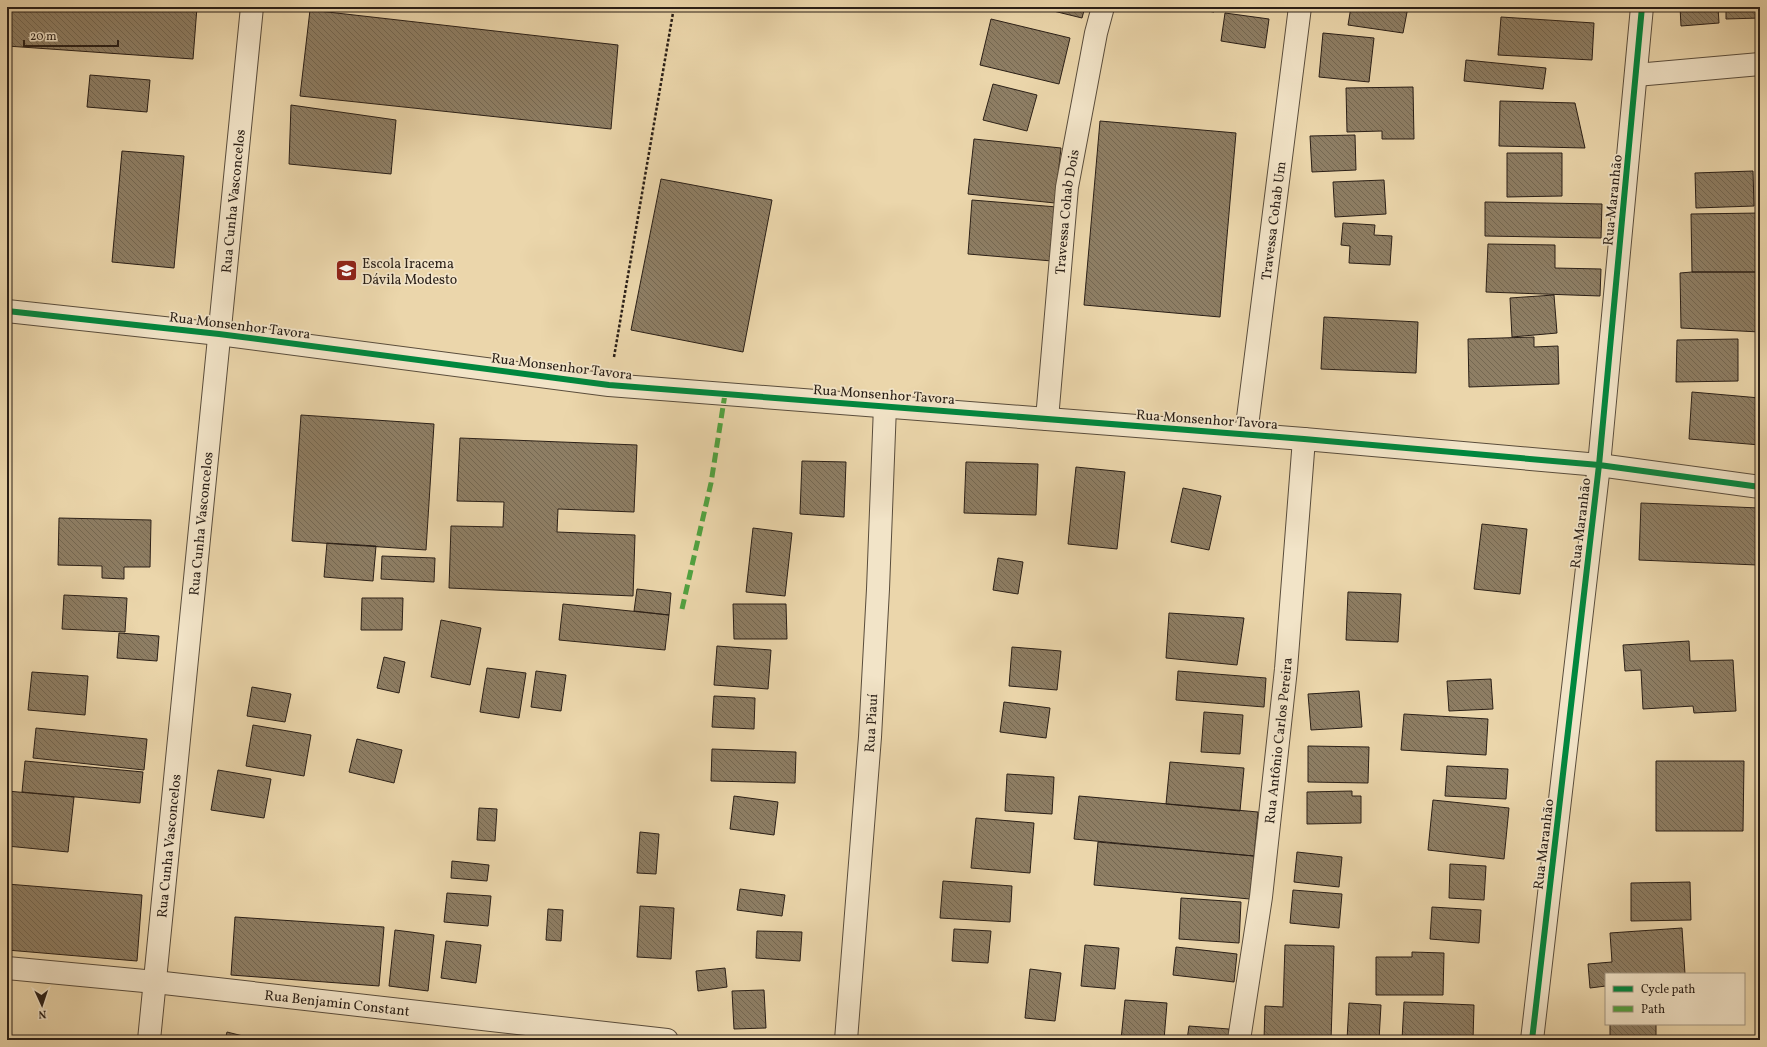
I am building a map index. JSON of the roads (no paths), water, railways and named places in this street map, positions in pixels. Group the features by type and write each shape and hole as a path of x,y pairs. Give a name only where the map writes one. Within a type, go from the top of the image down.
{"street":[{"name":"Rua Cunha Vasconcelos","path":"149,1040 252,7"},
{"name":"Travessa Cohab Dois","path":"1047,419 1068,187 1096,33 1104,7"},
{"name":"Travessa Cohab Um","path":"1246,434 1300,7"},
{"name":"Rua Maranhão","path":"1532,1040 1599,465 1642,7"},
{"path":"1636,75 1760,64"},
{"name":"Rua Monsenhor Tavora","path":"7,311 219,334 609,385 1246,434 1599,465 1760,487"},
{"name":"Rua Piauí","path":"846,1040 871,729 886,406"},
{"name":"Rua Antônio Carlos Pereira","path":"1239,1040 1261,897 1285,677 1304,439"},
{"name":"Rua Benjamin Constant","path":"7,968 155,982 667,1040"}],"place":[{"name":"Escola Iracema Dávila Modesto","path":"347,271"}]}
